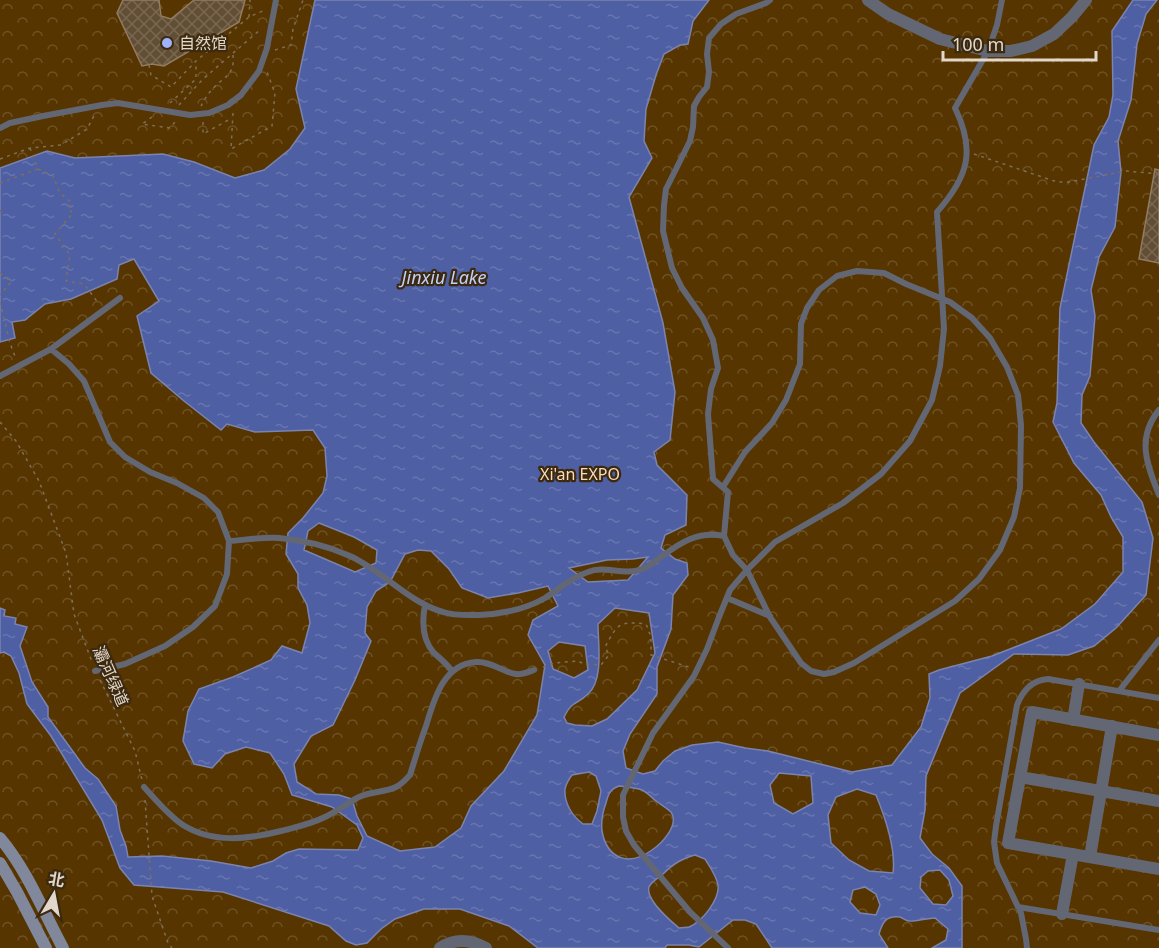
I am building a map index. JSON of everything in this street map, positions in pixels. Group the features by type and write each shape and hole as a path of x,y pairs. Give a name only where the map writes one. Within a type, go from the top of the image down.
{"street":[{"path":"868,0 888,14 939,39 987,51 1011,51 1032,46 1054,34 1086,0"},
{"path":"1073,720 1079,684"},
{"path":"1159,735 1032,712 1008,843 1159,869"},
{"path":"1090,857 1112,726"},
{"path":"1020,777 1159,801"},
{"path":"0,838 8,847 30,885 63,948"},
{"path":"1062,914 1073,854"},
{"path":"0,863 46,948"},
{"path":"440,948 465,940 486,948"}],"lane":[{"path":"723,487 745,452 772,423 786,400 800,364 801,324 807,308 819,290 837,276 857,271 884,273 950,302 972,318 990,338 1007,367 1018,395 1021,425 1020,488 1014,517 1000,550 979,579 955,601 854,663 824,674 812,671 801,663 770,617 747,570 733,555 723,536 728,492 713,479 708,414 711,389 718,368 713,340 703,318 682,288 672,268 663,231 664,205 666,189 690,141 694,106 707,87 709,38 721,24 736,14 770,0"},
{"path":"725,945 690,912 634,845 626,831 623,817 623,795 653,733 696,672 708,649 730,590 775,542 843,503 881,474 910,441 932,400 940,366 944,328 937,212 958,185 964,170 967,152 966,133 955,108 987,51 997,26 1002,0"},
{"path":"0,128 10,123 118,103 171,112 209,114 228,105 241,95 259,71 275,3"},
{"path":"0,376 51,349 120,298"},
{"path":"51,349 84,381 110,442 133,462 204,498 218,512 229,541 227,574 215,606 208,614 165,646 125,664 95,671"},
{"path":"1159,410 1147,429 1145,449 1148,469 1159,495"},
{"path":"229,541 278,538 324,546 350,556 379,572 425,605 444,613 483,615 511,611 535,603 589,571 642,570 677,545 690,539 704,534 723,536"},
{"path":"727,598 770,617"},
{"path":"425,605 422,619 426,640 433,652 444,660 452,671"},
{"path":"1119,691 1159,640"},
{"path":"144,787 168,813 183,825 205,835 246,838 302,826 325,817 358,797 395,788 410,775 437,691 452,671 464,664 477,662 488,663 518,674 534,670"},
{"path":"1027,948 1021,913 997,863 994,842 1017,705 1022,694 1040,679 1048,679 1159,698"},
{"path":"1018,907 1159,930"}],"path":[{"path":"249,17 250,0"},
{"path":"234,100 231,150 272,126 275,93 264,57 291,45 293,29 303,0"},
{"path":"149,64 152,75 171,87 196,61 249,17 275,3"},
{"path":"171,112 203,79 273,18"},
{"path":"195,114 212,89 232,72 233,54"},
{"path":"0,159 30,148 61,145 87,129 95,115 94,106"},
{"path":"204,114 203,134 233,117"},
{"path":"30,148 38,169 53,176 60,193 72,203 68,209 73,213 55,234 70,255 66,281 84,284 104,310"},
{"path":"967,152 1057,182 1069,182 1126,171 1159,174"},
{"path":"0,183 38,169"},
{"path":"0,210 2,215 0,216"},
{"path":"0,273 11,282 0,295"},
{"path":"0,302 18,366"},
{"name":"灞河绿道","path":"0,422 16,441 39,481 66,553 74,614 95,671 135,751 144,787 153,896 168,943 172,948"},
{"path":"534,670 554,663 578,661 584,664 601,665 609,655 605,646 615,627 628,622 646,624 651,637 651,655 687,666 696,672"}],"green space":[{"name":"Xi'an EXPO","path":"0,0 1159,0 1159,948 0,948"}],"water":[{"name":"Jinxiu Lake","path":"315,0 709,0 693,21 688,44 680,45 664,54 646,109 644,141 652,158 629,197 663,323 675,392 670,440 654,452 657,465 687,495 686,525 665,535 661,548 675,559 687,563 688,575 673,595 671,629 657,667 657,694 630,734 623,751 626,768 643,774 655,771 675,751 692,745 718,742 768,751 852,772 892,765 921,727 930,698 929,674 992,656 1061,629 1095,604 1123,572 1123,537 1101,495 1074,463 1053,422 1057,403 1060,308 1094,145 1109,117 1113,95 1112,31 1133,0 1157,0 1146,14 1137,44 1131,100 1118,141 1121,172 1115,227 1099,257 1091,290 1095,316 1090,376 1082,395 1081,423 1142,502 1153,538 1146,595 1116,628 1094,646 1068,655 1014,654 960,693 926,776 925,810 920,838 932,854 949,868 962,886 962,948 932,948 946,940 948,929 935,918 907,921 900,917 891,917 885,921 879,934 888,948 772,948 756,924 745,920 733,920 699,947 667,945 665,948 538,948 509,926 460,909 424,909 395,919 367,943 356,945 346,941 329,926 223,892 134,885 120,868 102,820 51,736 27,704 19,673 11,656 4,652 0,653 0,608 5,610 4,616 16,618 15,624 27,627 20,646 32,682 48,707 48,717 85,768 98,779 116,806 128,857 162,856 251,868 299,849 358,850 363,838 357,825 332,807 292,795 284,774 270,753 246,747 225,754 212,768 194,764 183,741 188,711 199,689 271,660 282,646 302,653 310,623 307,605 298,588 298,574 286,554 288,533 323,493 327,476 325,448 313,430 255,432 227,424 221,430 151,373 137,316 159,301 134,259 119,265 117,279 71,299 45,304 25,320 12,322 15,338 0,342 0,168 47,151 75,158 163,154 194,162 235,178 264,170 290,149 305,128 296,89","holes":["319,523 354,537 377,550 376,563 355,572 304,550 308,531","418,550 431,551 449,569 462,588 488,598 548,586 558,606 533,620 528,635 545,665 537,715 504,771 471,806 461,828 435,847 400,851 367,836 352,799 339,795 316,794 297,782 294,764 311,736 333,725 355,680 371,641 365,633 367,607 376,591 390,582 405,554","648,557 628,580 588,582 569,568 607,560","615,608 649,613 655,653 637,690 607,719 592,726 567,723 564,717 572,705 593,688 599,661 598,624","559,642 585,646 588,670 574,678 553,669 548,651","589,772 596,776 601,791 592,824 583,824 570,809 566,799 567,783 572,775","779,773 811,776 813,803 793,814 774,803 770,785","619,786 639,789 671,812 673,817 671,828 656,847 643,855 627,859 614,854 609,848 602,831 602,817 611,791","857,789 876,795 891,844 893,873 869,871 849,860 831,843 828,815 836,797","695,855 705,859 716,878 718,891 713,903 699,920 689,927 679,928 655,904 649,887 681,860","940,870 949,880 953,896 946,905 933,904 920,888 921,877 928,871","865,887 876,894 880,905 876,915 860,913 850,902 853,890"]}],"building":[{"name":"自然馆","path":"123,0 159,0 161,16 171,19 194,0 245,0 239,22 164,66 152,64 142,66 117,13"},
{"path":"1155,169 1159,170 1159,263 1139,259"}],"place":[{"name":"自然馆","path":"167,43"}]}
